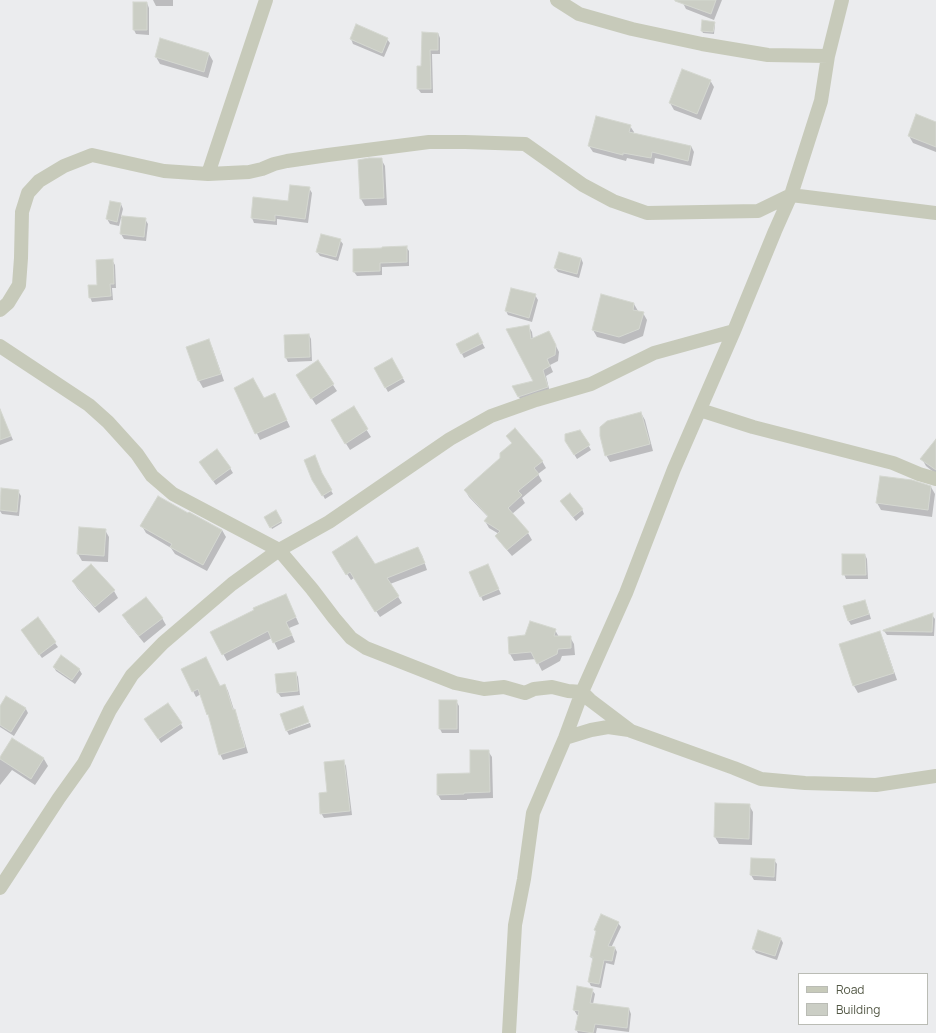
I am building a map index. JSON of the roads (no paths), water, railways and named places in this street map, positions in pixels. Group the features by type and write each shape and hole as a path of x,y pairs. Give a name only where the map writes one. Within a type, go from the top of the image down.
{"street":[{"path":"208,174 266,0"},
{"path":"556,0 579,14 632,29 695,42 768,55 828,56"},
{"path":"509,1033 515,925 524,880 533,813 565,738 582,692 626,593 674,469 791,194 821,101 828,56 842,0"},
{"path":"0,310 8,303 19,285 22,212 28,193 40,181 64,166 92,155 164,171 208,174 249,172 274,164 328,155 429,142 525,144 583,185 613,201 647,213 758,211 791,194 936,213"},
{"path":"0,888 59,798 84,763 110,710 132,675 163,643 232,584 279,550 329,522 450,439 491,416 536,400 591,384 654,353 734,331"},
{"path":"0,346 89,405 108,422 137,454 152,476 173,494 279,550 351,638 366,648 455,683 484,689 504,687 525,693 534,689 552,687 568,691 582,692 590,700 631,731"},
{"path":"700,410 752,427 893,462 919,474 936,479"},
{"path":"565,738 591,730 608,727 631,731 706,757 761,779 805,783 876,785 936,776"}]}
